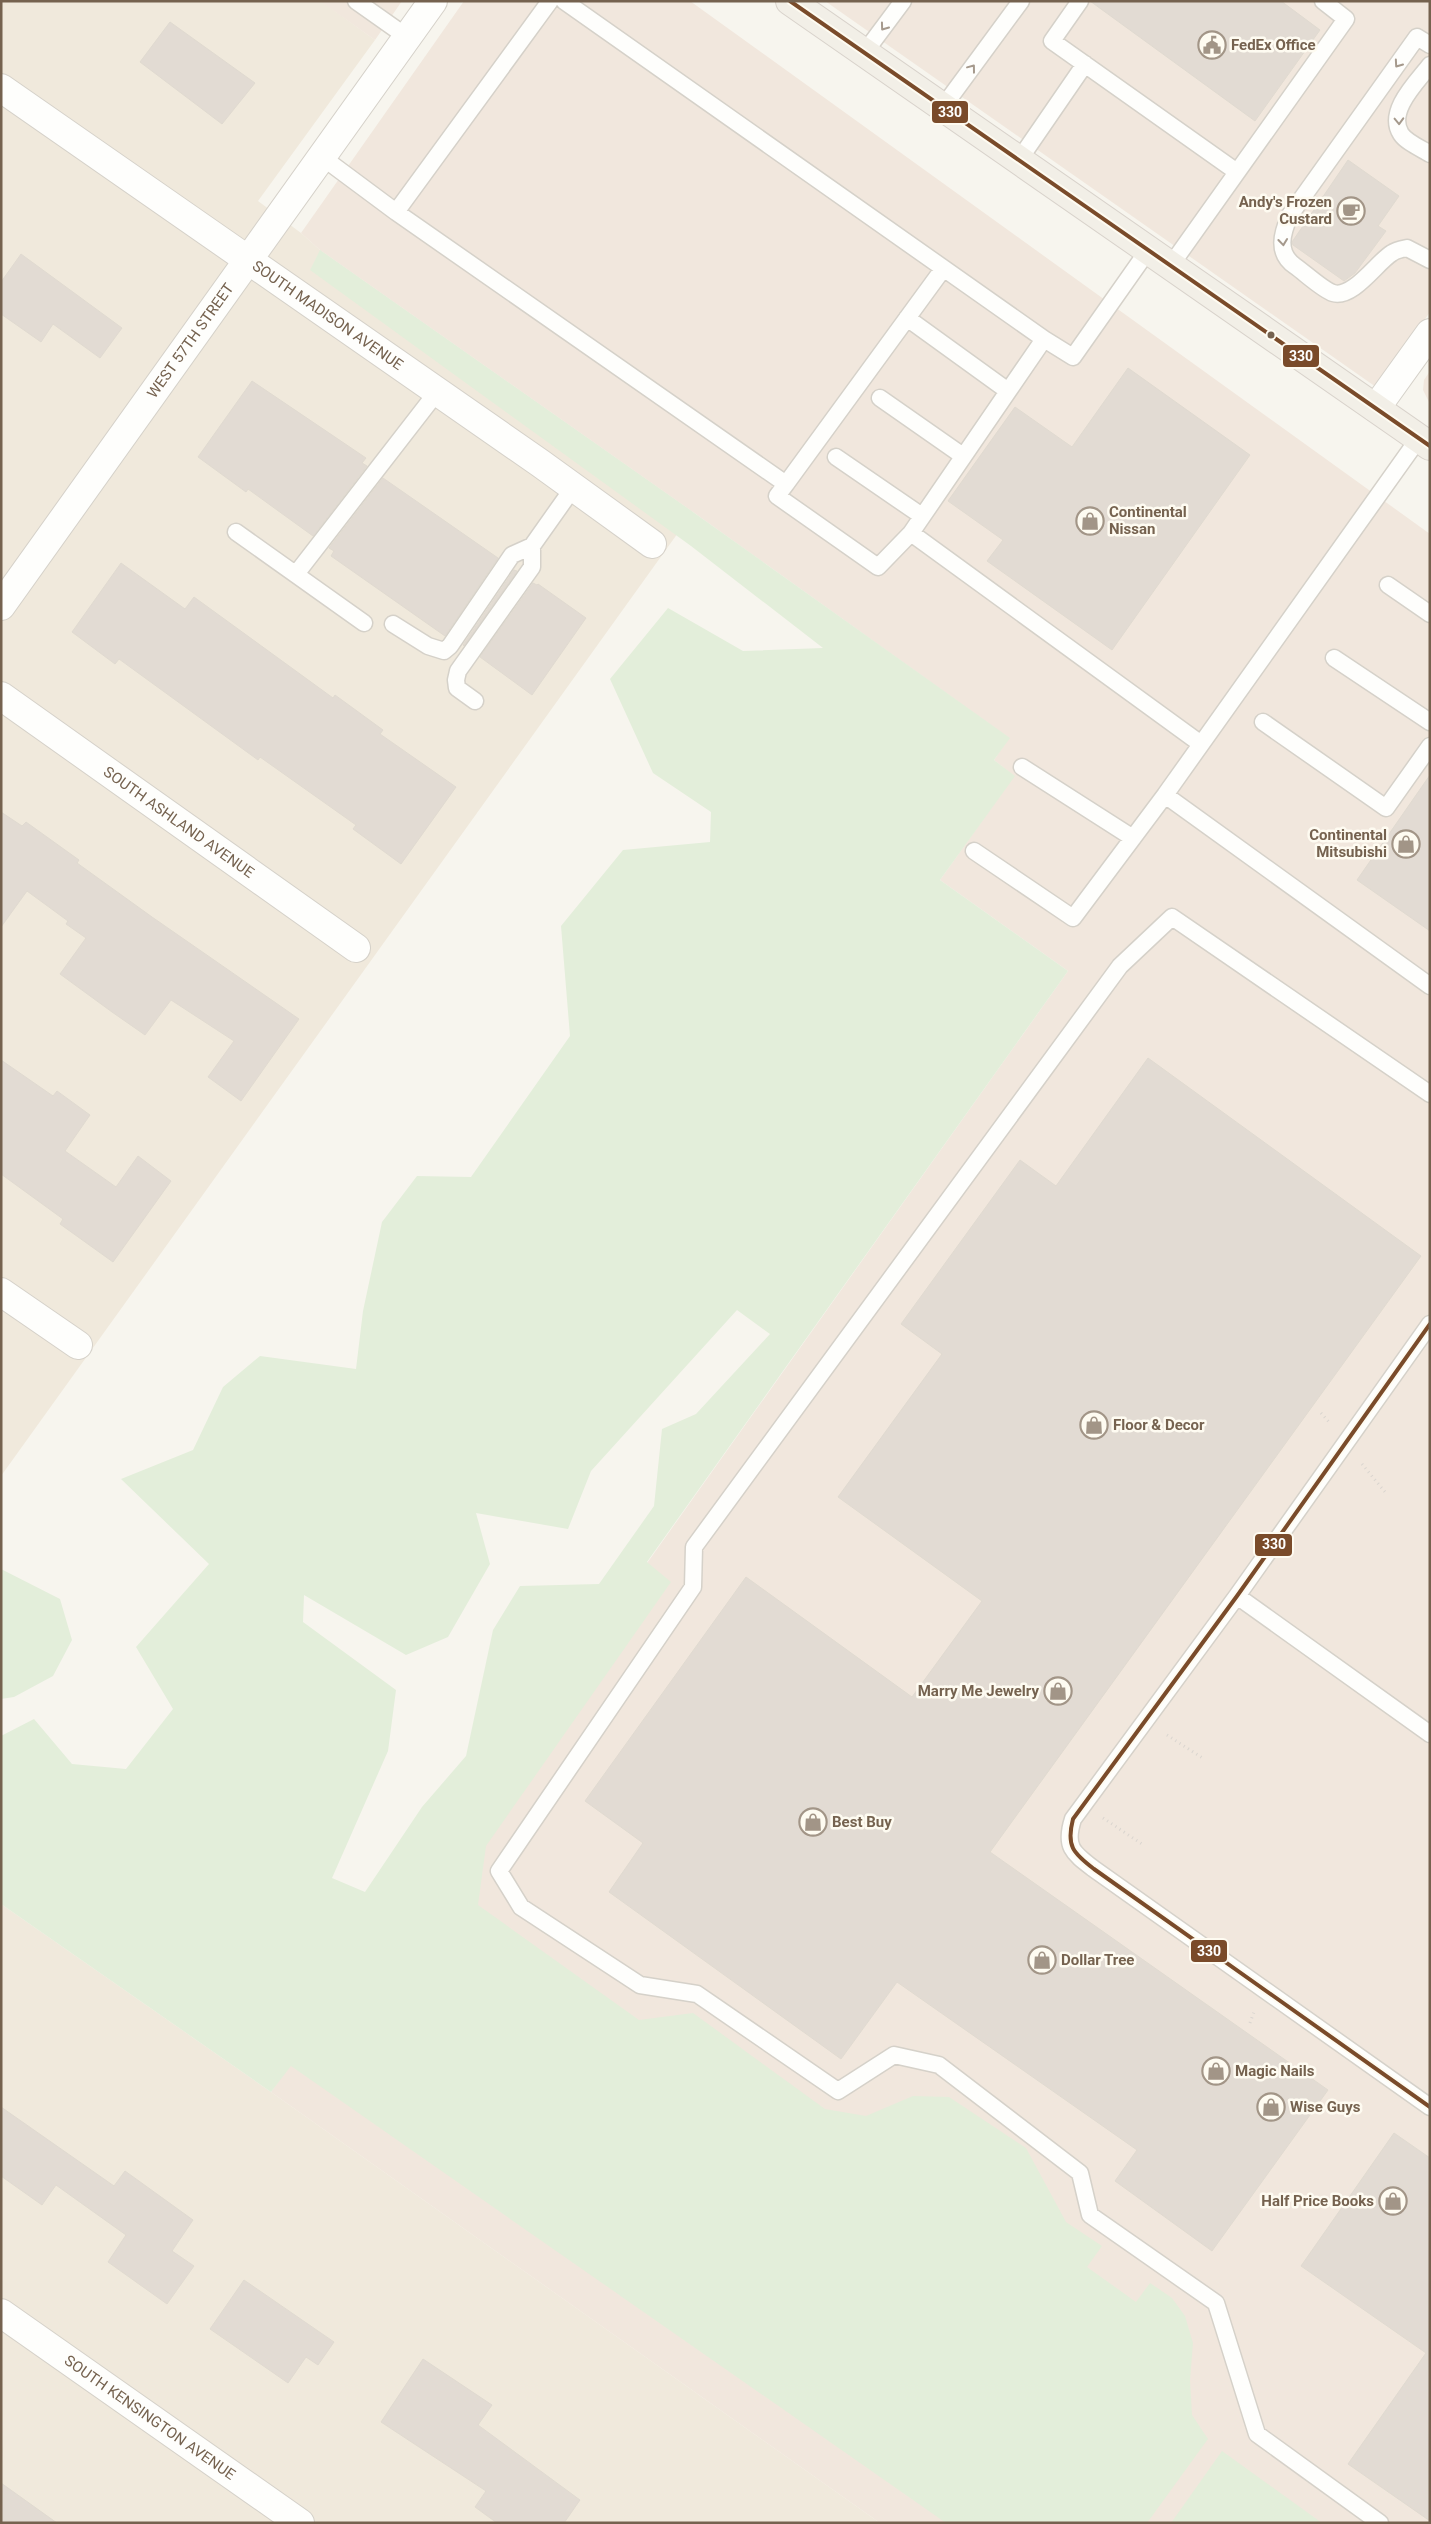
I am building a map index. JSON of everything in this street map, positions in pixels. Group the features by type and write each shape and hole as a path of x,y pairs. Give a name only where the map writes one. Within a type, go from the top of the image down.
{"main road":[{"path":"791,1 1424,442"}],"street":[{"name":"WEST 57TH STREET","path":"1,606 433,1"},
{"name":"SOUTH MADISON AVENUE","path":"1,88 652,544"},
{"path":"1376,408 1430,333"},
{"name":"SOUTH ASHLAND AVENUE","path":"1,696 356,948"},
{"path":"1,1292 78,1346"},
{"name":"SOUTH KENSINGTON AVENUE","path":"1,2312 300,2523"}],"lane":[{"path":"356,1 408,37"},
{"path":"396,212 550,1"},
{"path":"564,1 1044,340 1073,357 1149,250"},
{"path":"865,52 903,1"},
{"path":"943,107 1022,1"},
{"path":"1080,1 1052,41 1238,172"},
{"path":"1171,265 1346,19 1322,1"},
{"path":"1430,45 1417,37 1290,215 1282,234 1284,253 1290,262 1333,293 1344,293 1360,283 1393,253 1407,248 1427,256 1430,260"},
{"path":"1019,160 1085,64"},
{"path":"1430,65 1400,106 1397,121 1401,134 1430,154"},
{"path":"322,158 396,212 786,484"},
{"path":"943,268 777,496 878,568 911,533 1044,340"},
{"path":"907,318 1008,391"},
{"path":"296,574 437,392"},
{"path":"880,398 963,456"},
{"path":"974,851 1073,918 1424,442"},
{"path":"836,457 922,516"},
{"path":"393,624 428,646 444,651 450,646 512,556 532,546 573,488"},
{"path":"236,532 364,623"},
{"path":"911,533 1200,744"},
{"path":"475,701 458,688 456,680 458,671 532,567 532,546"},
{"path":"1388,585 1430,614"},
{"path":"1334,658 1430,722"},
{"path":"1263,722 1386,808 1430,746"},
{"path":"1022,767 1133,838"},
{"path":"1165,795 1430,986"},
{"path":"1380,2523 1257,2434 1216,2303 1090,2215 1080,2173 939,2065 894,2055 838,2092 697,1994 640,1985 521,1908 499,1871 693,1586 694,1547 1120,966 1172,917 1430,1094"},
{"path":"1430,1324 1237,1596 1072,1819 1068,1835 1070,1845 1077,1856 1094,1869 1430,2107"},
{"path":"1237,1596 1430,1734"}],"shaded area":[{"path":"1,1 321,1 375,40 258,201 301,233 320,250 693,512 1,1476"},
{"path":"320,1 402,1 375,40"},
{"path":"464,1 690,1 1430,534 1430,2523 880,2523 271,2092 1068,971 940,880 1014,776 994,760 1009,738 693,512 320,250 301,233"},
{"path":"825,1 1430,1 1430,312 1376,387"},
{"path":"1430,371 1430,404 1423,390 1424,380"},
{"path":"1,1904 271,2092 880,2523 1,2523"}],"green space":[{"path":"320,250 1010,738 994,760 1015,776 940,880 1068,971 647,1562 671,1582 486,1846 478,1905 639,2020 693,2013 825,2109 866,2116 913,2096 949,2097 1026,2148 1066,2222 1102,2246 1087,2267 1136,2302 1150,2283 1172,2298 1185,2316 1193,2343 1190,2380 1192,2415 1208,2439 1147,2523 946,2523 291,2066 271,2092 1,1904 1,1736 34,1719 72,1764 126,1769 173,1709 136,1647 209,1564 121,1479 193,1450 223,1387 260,1356 356,1369 363,1311 382,1222 417,1176 471,1177 570,1036 561,926 623,850 710,842 711,812 653,773 610,679 668,608 743,651 823,648 691,546 310,270","holes":["737,1310 770,1334 696,1414 662,1429 654,1506 599,1584 520,1586 493,1630 466,1756 422,1807 365,1892 332,1878 388,1751 396,1690 303,1622 304,1595 406,1655 448,1637 490,1564 476,1513 568,1529 591,1471"]},
{"path":"1,1569 60,1599 72,1640 53,1676 14,1697 1,1699"},
{"path":"1222,2451 1322,2523 1171,2523"}],"building":[{"path":"1090,1 1281,1 1320,30 1255,121"},
{"path":"170,22 255,83 222,124 140,62"},
{"name":"Andy's Frozen Custard","path":"1348,160 1399,196 1378,226 1386,231 1355,273 1344,281 1293,245 1292,242"},
{"path":"21,254 122,328 100,358 53,324 41,342 1,314 1,282"},
{"name":"Continental Nissan","path":"1128,368 1250,455 1112,650 987,561 1003,540 948,501 1015,407 1072,447"},
{"path":"252,381 366,458 362,463 367,466 313,536 248,489 246,492 198,457"},
{"path":"383,478 498,558 445,636 331,556 334,551 329,548"},
{"path":"121,563 185,609 194,597 333,698 335,695 383,730 380,734 456,787 401,864 353,829 356,825 260,757 258,760 119,659 115,664 72,632"},
{"path":"514,570 517,571 464,646 463,645"},
{"path":"533,583 538,584 586,618 532,695 480,657"},
{"name":"Continental Mitsubishi","path":"1430,775 1430,931 1357,880"},
{"path":"1,812 22,826 26,822 79,860 77,863 299,1019 241,1101 208,1077 234,1041 171,1000 145,1035 112,1012 60,974 86,938 66,924 68,921 27,891 1,927"},
{"path":"1148,1058 1421,1256 990,1852 1328,2090 1212,2251 1115,2181 1137,2150 897,1982 841,2059 609,1892 643,1843 585,1801 746,1577 912,1697 982,1601 838,1497 942,1354 901,1324 1020,1160 1056,1186"},
{"path":"1,1060 53,1096 57,1091 90,1115 65,1151 116,1187 138,1156 171,1181 113,1262 60,1224 63,1219 1,1174"},
{"path":"1,2107 114,2186 125,2171 193,2220 172,2251 194,2266 167,2304 108,2262 126,2235 56,2185 42,2205 1,2176"},
{"path":"1394,2133 1430,2158 1430,2521 1348,2464 1426,2353 1301,2266"},
{"path":"244,2280 334,2342 318,2365 306,2357 288,2383 210,2329"},
{"path":"423,2359 492,2405 478,2425 580,2500 564,2523 497,2523 475,2507 486,2491 381,2422"},
{"path":"1,2483 57,2523 1,2523"}],"transit line":[{"name":"330","path":"790,1 1430,446"},
{"name":"330","path":"1430,1324 1237,1596 1073,1819 1070,1836 1076,1853 1094,1869 1430,2107"}],"place":[{"name":"FedEx Office","path":"1212,45"},
{"name":"Andy's Frozen Custard","path":"1351,211"},
{"name":"Continental Nissan","path":"1090,521"},
{"name":"Continental Mitsubishi","path":"1406,844"},
{"name":"Floor & Decor","path":"1094,1425"},
{"name":"Marry Me Jewelry","path":"1058,1691"},
{"name":"Best Buy","path":"813,1822"},
{"name":"Dollar Tree","path":"1042,1960"},
{"name":"Magic Nails","path":"1216,2071"},
{"name":"Wise Guys","path":"1271,2107"},
{"name":"Half Price Books","path":"1393,2201"}]}
